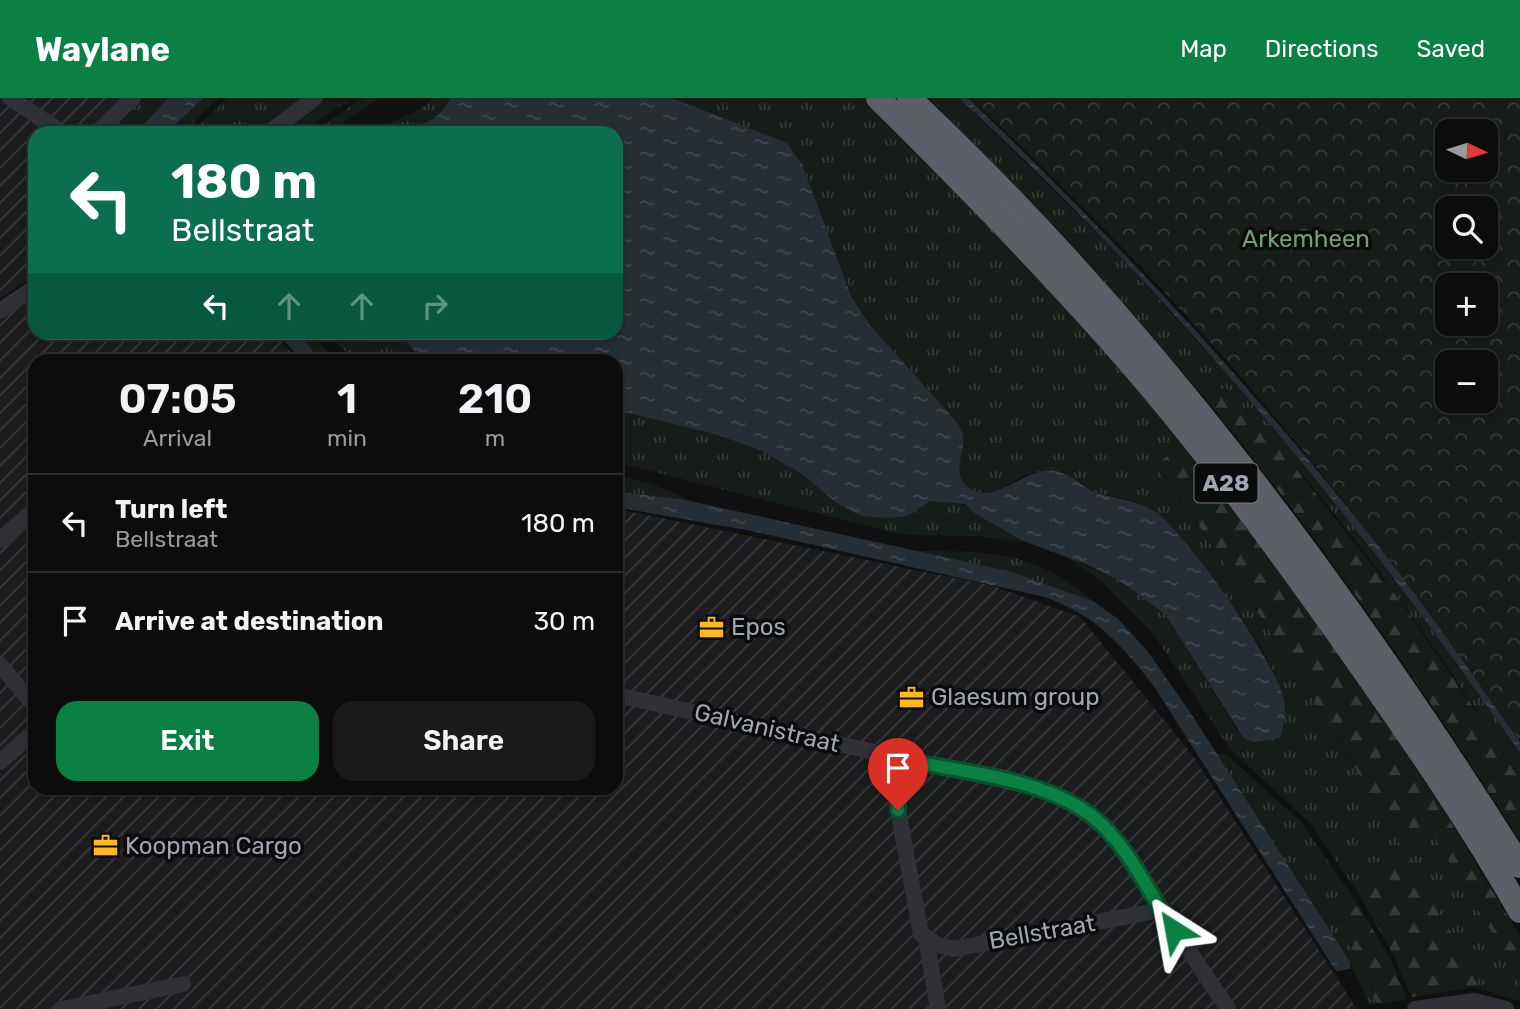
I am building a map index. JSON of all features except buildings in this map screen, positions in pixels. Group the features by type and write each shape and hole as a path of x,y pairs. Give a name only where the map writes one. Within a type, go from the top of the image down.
{"highway":[{"name":"A28","path":"878,98 1014,236 1110,340 1214,466 1304,585 1413,740 1520,911"},
{"name":"A28","path":"909,98 1026,216 1229,448 1336,591 1439,738 1520,866"}],"street":[{"path":"10,98 52,126"},
{"path":"103,126 133,98"},
{"path":"277,126 315,98"},
{"path":"0,311 28,292"},
{"path":"0,540 28,515"},
{"path":"0,665 28,698"},
{"name":"Galvanistraat","path":"623,697 1038,788 1065,798 1109,831 1228,1009"},
{"path":"0,762 28,737"},
{"path":"906,760 898,790 898,810 921,934 926,937 937,1009"},
{"name":"Bellstraat","path":"926,937 936,944 954,949 1160,911"},
{"path":"62,1009 183,984"},
{"path":"1415,1009 1474,1001 1506,1009"}],"shaded area":[{"path":"0,98 161,98 134,126 28,126 28,279 0,299"},
{"path":"28,298 28,340 280,340 293,354 28,354 28,795 623,795 623,510 993,586 1080,617 1191,753 1357,1009 0,1009 0,317"}],"green space":[{"path":"141,98 168,98 142,126 113,126"},
{"path":"204,98 219,98 190,126 174,126"},
{"path":"227,98 309,98 271,126 198,126"},
{"path":"321,98 340,102 353,98 309,126 286,126"},
{"path":"364,98 379,98 338,126 321,126"},
{"path":"433,98 450,98 436,116 420,126 385,126 419,109"},
{"path":"672,98 865,98 1013,246 1185,444 1155,466 1285,654 1403,849 1431,832 1520,979 1520,1001 1476,987 1478,983 1402,850 1358,893 1311,824 1230,749 1154,635 1102,582 1065,556 1121,582 1166,614 1238,732 1284,727 1284,706 1268,660 1238,614 1166,521 1141,504 1095,492 1047,473 1032,473 992,492 975,491 966,486 959,472 963,434 955,420 869,324 851,296 802,164 787,143"},
{"path":"929,98 959,98 1106,242 1226,373 1321,484 1470,680 1520,753 1520,777 1453,675 1382,575 1266,433 1225,388 1207,400 1057,228"},
{"name":"Arkemheen","path":"971,98 1520,98 1520,741 1433,620 1313,462 1245,381 1092,216"},
{"path":"303,340 316,340 329,354 316,354"},
{"path":"334,340 405,340 417,354 348,354"},
{"path":"1224,388 1271,437 1395,594 1494,737 1520,777 1520,841 1447,727 1331,561 1207,400"},
{"path":"623,412 715,434 762,451 802,474 835,502 908,516 931,501 956,502 1025,542 976,536 903,535 623,464"},
{"path":"1185,444 1283,570 1417,767 1520,936 1520,979 1431,832 1403,850 1479,980 1476,987 1412,997 1388,945 1358,893 1403,849 1285,654 1155,465"},
{"path":"623,477 655,485 693,502 623,492"},
{"path":"914,551 988,553 1009,557 1050,572 1093,601 1008,571"},
{"path":"1214,752 1228,756 1301,822 1359,906 1332,915 1366,972 1376,1002 1381,1004 1369,1005 1350,962"},
{"path":"1359,906 1392,962 1407,999 1381,1004 1376,1002 1366,972 1332,914"}],"water":[{"path":"168,98 204,98 174,126 142,126"},
{"path":"450,98 672,98 787,143 802,164 851,296 869,324 955,420 963,434 960,472 966,486 985,493 1049,470 1069,476 1092,491 1142,505 1157,513 1208,572 1263,654 1283,696 1285,717 1280,738 1255,742 1244,739 1166,615 1121,582 1088,565 1021,540 974,513 965,504 930,501 908,516 861,516 835,502 802,474 762,451 715,434 623,412 623,354 417,354 405,340 623,340 623,126 417,126 435,117"},
{"path":"959,98 968,98 1070,199 1169,302 1265,409 1357,519 1420,601 1520,742 1520,753 1393,578 1258,410 1187,328 1113,249"},
{"path":"283,340 303,340 316,354 296,354"},
{"path":"623,492 685,500 1008,571 1093,601 1118,619 1148,652 1190,712 1350,962 1350,969 1336,971 1153,685 1118,644 1093,622 1045,597 752,531 623,508"}],"place":[{"name":"Epos","path":"711,627"},
{"name":"Glaesum group","path":"911,697"},
{"name":"Koopman Cargo","path":"105,846"}],"route":[{"path":"898,810 898,790 906,760 1038,788 1065,798 1109,831 1174,930"}]}
